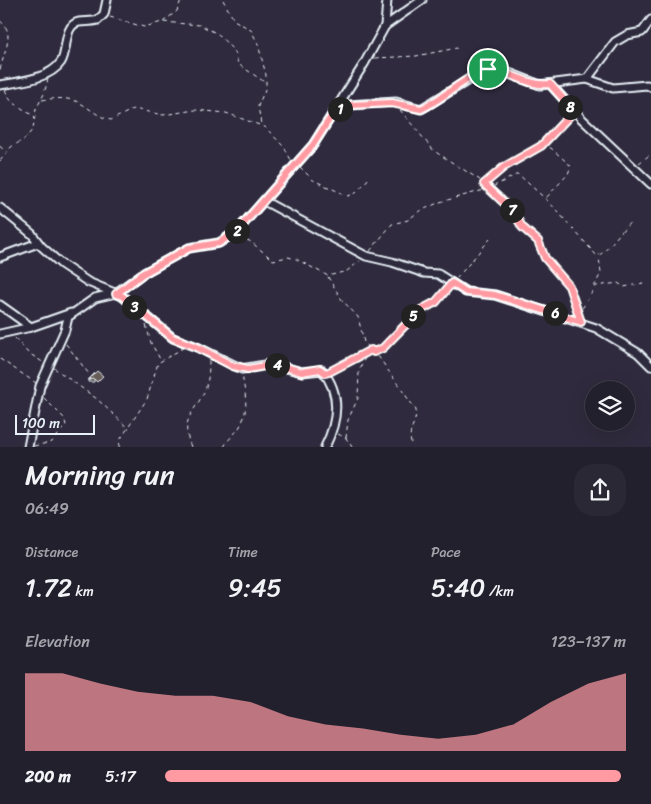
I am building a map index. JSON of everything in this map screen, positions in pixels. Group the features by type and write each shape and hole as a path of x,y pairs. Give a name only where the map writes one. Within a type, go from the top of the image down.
{"street":[{"path":"2,84 27,81 62,62 69,30 72,25 76,22 98,20 103,16 107,0"},
{"path":"385,26 387,0"},
{"path":"0,334 31,327 72,312 87,302 116,294 142,274 189,248 219,243 237,231 313,145 385,26 422,0"},
{"path":"587,79 615,42 627,35 642,32 651,20"},
{"path":"334,112 350,105 392,103 421,109 485,70 509,72 540,86 587,79 613,88 651,87"},
{"path":"550,84 574,111 651,184"},
{"path":"264,201 366,256 424,273 438,274 466,292 495,295 579,318 638,353 651,366"},
{"path":"0,208 32,234 38,243 61,264 88,282 122,296 167,334 242,369 270,364 298,372 320,369 325,373 337,402 336,421 325,446"},
{"path":"0,257 38,243"},
{"path":"87,302 91,290 88,282"},
{"path":"0,305 31,327"},
{"path":"28,446 39,390 48,365 65,330 67,318 72,312"}],"path":[{"path":"223,0 234,20 247,26 254,36 265,66 266,83 258,106 261,124"},
{"path":"103,16 144,27 162,22 177,11 179,1"},
{"path":"0,21 8,30 8,38 0,71"},
{"path":"162,22 177,25 194,23 211,30 232,48 238,64 266,83"},
{"path":"373,58 416,56 458,48"},
{"path":"0,161 5,153 25,139 32,129 36,117 36,109 42,100 50,70"},
{"path":"2,84 9,99 36,117"},
{"path":"42,100 54,98 79,102 91,112 111,120 134,109 163,115 195,110 226,113 261,124 284,146 295,164 313,180 348,196 356,193 369,178"},
{"path":"392,103 410,121 434,151 484,184 508,205 522,227 538,241 545,258 569,286 579,318"},
{"path":"484,184 504,167 541,146 574,111"},
{"path":"0,146 5,153"},
{"path":"541,146 551,148 571,166 568,174 546,198"},
{"path":"632,167 651,154"},
{"path":"328,276 347,271 366,256 392,224 408,220 418,212 440,202 488,189 518,174 546,198 598,257 601,273 579,318"},
{"path":"598,257 619,231 632,222"},
{"path":"229,237 240,236 245,238 272,260 288,257 296,259 328,276 339,296 358,317 362,339 374,352 416,410 416,417 409,431 412,446"},
{"path":"374,352 383,348 419,311 436,302 490,239"},
{"path":"594,288 606,284 618,283 624,287 643,283"},
{"path":"146,324 151,343 160,360"},
{"path":"12,330 21,347 97,399 128,429"},
{"path":"62,337 89,374"},
{"path":"119,446 120,440 147,399 156,367 160,360 187,344"},
{"path":"325,373 371,350"},
{"path":"191,446 187,436 186,421 206,386 209,353"},
{"path":"346,438 348,420 358,398 360,371 367,353"},
{"path":"0,359 39,390 64,418 66,425 52,442 33,446"},
{"path":"224,446 239,427 248,400 242,369"},
{"path":"332,432 346,438 352,446"}],"building":[{"path":"97,371 103,376 97,382 94,379 88,380"}],"route":[{"path":"488,69 509,72 540,86 550,84 555,92 574,111 541,146 527,156 504,167 484,184 514,212 522,227 538,241 545,258 569,286 581,322 495,295 466,292 452,283 436,302 419,311 383,348 374,352 371,350 329,372 325,373 320,369 298,372 275,364 242,369 197,347 173,338 154,325 122,296 116,294 142,274 189,248 219,243 237,231 313,145 334,112 350,105 396,102 417,110 421,109 459,87 480,71 488,69"}]}
